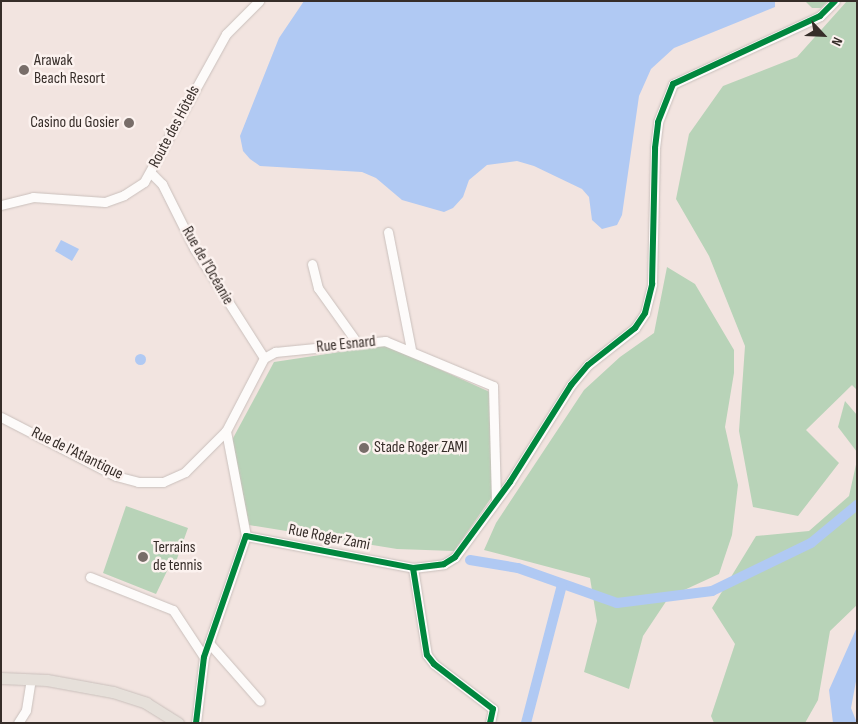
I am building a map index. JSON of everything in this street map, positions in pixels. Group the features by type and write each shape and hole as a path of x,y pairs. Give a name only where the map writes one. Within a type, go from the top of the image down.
{"main road":[{"path":"1,678 47,680 113,692 146,703 178,723"}],"street":[{"name":"Route des Hôtels","path":"1,205 42,197 105,202 130,192 151,173 226,34 259,1"},
{"name":"Rue Roger Zami","path":"246,536 413,568 444,564 455,557 496,503 571,384 588,365 635,328 645,313 652,284 655,148 658,122 673,84 820,16 835,1"},
{"name":"Rue de l'Océanie","path":"151,173 162,184 194,248 264,358"},
{"path":"388,232 411,349"},
{"path":"312,264 318,288 358,344"},
{"name":"Rue Esnard","path":"264,358 275,352 385,341 411,349 493,386 498,491 496,503"},
{"path":"196,723 204,657 246,536 226,431 264,358"},
{"name":"Rue de l'Atlantique","path":"1,417 116,476 145,483 163,482 185,472 226,431"},
{"path":"413,568 427,655 434,664 492,709 490,723"},
{"path":"90,577 173,610 204,657"},
{"path":"209,643 260,701"},
{"path":"18,723 26,710 31,680"}],"green space":[{"path":"805,1 828,1 821,8 812,8"},
{"path":"847,1 857,1 857,390 852,385 806,430 839,463 798,516 753,507 739,431 745,346 709,256 676,199 689,134 723,86 797,57"},
{"path":"667,267 695,284 734,350 734,373 725,427 738,485 732,535 719,574 669,597 643,636 629,689 584,672 597,621 590,578 484,550 496,523 584,390 620,357 654,333"},
{"name":"Stade Roger ZAMI","path":"386,345 492,393 496,491 454,551 397,549 249,525 232,440 274,362"},
{"path":"845,401 857,415 857,452 838,427"},
{"path":"857,460 857,605 830,631 818,700 805,723 714,723 711,716 735,644 712,608 756,536 809,531 849,496"},
{"name":"Terrains de tennis","path":"126,506 188,528 173,570 168,569 156,594 103,573"}],"water":[{"path":"304,1 775,1 775,7 674,48 651,69 639,96 622,215 617,225 602,229 592,220 589,197 582,189 534,166 517,161 487,165 469,180 463,197 453,208 444,212 402,200 376,178 362,172 260,166 250,159 243,151 240,136 279,38"},
{"path":"61,240 79,249 72,261 55,251"},
{"path":"140,353 146,359 140,365 134,359"},
{"path":"857,627 857,676 851,708 857,723 833,723 829,690"}],"waterway":[{"path":"470,560 518,568 617,603 712,591 811,543 857,505"},
{"path":"526,723 562,585"}],"cycle path":[{"path":"413,568 444,564 455,557 510,482 571,385 588,365 635,328 645,313 652,284 655,148 658,122 673,84 820,16 835,1"},
{"path":"196,723 204,657 246,536 413,568 427,655 434,664 493,709 490,723"}],"place":[{"name":"Arawak Beach Resort","path":"24,70"},
{"name":"Casino du Gosier","path":"129,123"},
{"name":"Stade Roger ZAMI","path":"364,448"},
{"name":"Terrains de tennis","path":"143,557"}]}
